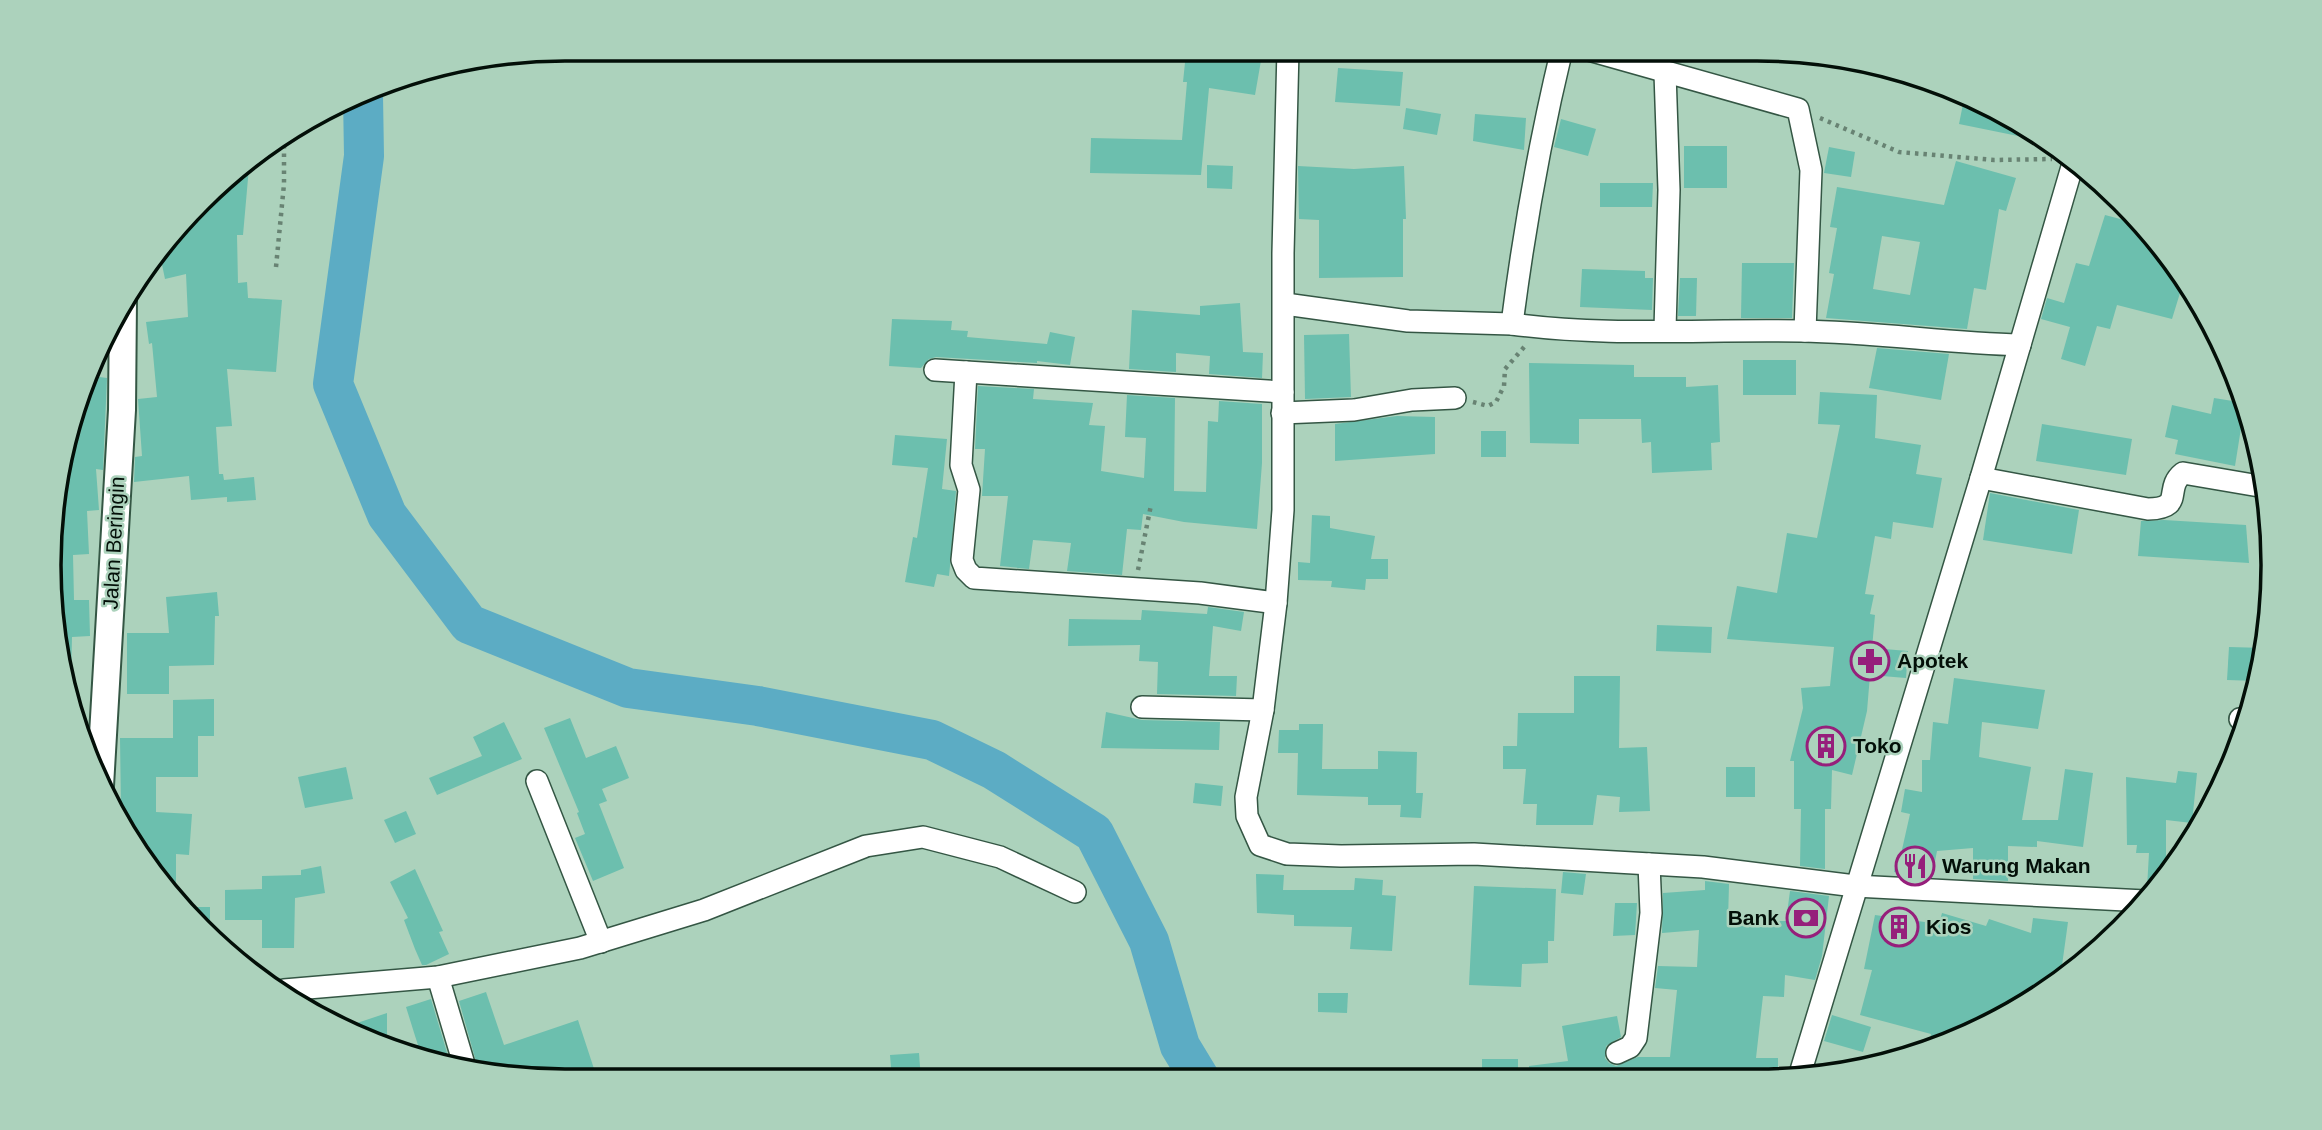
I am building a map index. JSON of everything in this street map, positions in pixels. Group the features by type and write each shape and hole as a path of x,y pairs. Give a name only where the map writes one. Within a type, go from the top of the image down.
{"street":[{"path":"1287,61 1283,253 1283,510 1276,603 1263,710 1246,797 1247,816 1259,845 1287,854 1474,854 1703,867 1855,886 2133,900"},
{"path":"1512,324 1527,211 1559,61"},
{"path":"1625,61 1798,109 1811,170 1805,331"},
{"path":"1665,73 1670,190 1665,329"},
{"path":"1802,1067 2020,345 2065,166"},
{"path":"1285,304 1408,321 1512,324 1539,328 1805,331 1944,343 2020,345"},
{"name":"Jalan Beringin","path":"101,761 122,410 123,324"},
{"path":"934,370 1283,392"},
{"path":"966,372 961,465 969,490 962,560 966,570 974,578 1135,588 1276,603"},
{"path":"1282,413 1354,410 1412,400 1455,398"},
{"path":"1981,478 2148,509 2165,509 2171,503 2177,478 2183,473 2254,485"},
{"path":"1142,707 1263,710"},
{"path":"537,781 601,942"},
{"path":"294,989 438,978 601,942 704,910 866,846 923,837 1000,857 1075,892"},
{"path":"1616,1053 1630,1047 1636,1038 1651,913 1650,864"},
{"path":"438,978 462,1058"}],"path":[{"path":"1798,109 1899,152 1994,160 2057,160"},
{"path":"276,267 284,184 284,147"},
{"path":"1455,398 1488,406 1496,402 1504,386 1506,369 1539,328"},
{"path":"1135,588 1151,505"}],"building":[{"path":"1185,61 1261,61 1255,95 1209,88 1201,175 1090,173 1091,138 1182,140 1187,82 1183,82"},
{"path":"1338,68 1403,72 1400,106 1335,102"},
{"path":"1963,106 2022,137 1959,124"},
{"path":"1406,108 1441,114 1437,135 1403,129"},
{"path":"1475,114 1526,118 1524,150 1473,141"},
{"path":"1561,119 1596,129 1588,156 1554,147"},
{"path":"1684,146 1727,146 1727,188 1684,188"},
{"path":"1829,147 1855,152 1851,177 1824,173"},
{"path":"1956,161 2016,178 2006,211 1999,209 1986,290 1974,288 1967,329 1826,318 1834,274 1829,273 1837,228 1830,227 1837,187 1944,205","holes":["1882,236 1920,242 1910,295 1873,289"]},
{"path":"1207,165 1233,166 1232,189 1207,188"},
{"path":"1298,166 1354,169 1404,166 1406,219 1403,219 1403,277 1319,278 1319,220 1299,219"},
{"path":"248,173 243,235 237,235 238,283 247,282 248,298 282,300 276,372 227,369 232,426 216,427 219,474 223,474 224,480 254,477 256,500 227,502 227,497 191,500 189,476 134,482 135,457 142,456 138,399 157,397 152,343 149,344 146,322 188,317 186,274 165,279 162,263 165,258 209,209"},
{"path":"1600,183 1653,183 1652,207 1600,207"},
{"path":"2105,215 2123,220 2157,258 2180,292 2172,319 2117,305 2110,329 2097,326 2085,366 2061,359 2070,327 2041,319 2047,298 2064,303 2076,263 2089,266"},
{"path":"1742,263 1794,263 1792,318 1741,318"},
{"path":"1582,269 1645,271 1645,278 1653,278 1652,310 1580,307"},
{"path":"1680,278 1697,278 1696,316 1678,316"},
{"path":"1240,303 1243,352 1263,353 1262,378 1209,374 1210,356 1176,353 1176,372 1129,369 1132,310 1200,315 1200,306"},
{"path":"892,319 952,321 951,330 968,331 967,337 1047,344 1050,332 1075,337 1070,365 936,357 929,359 921,368 889,366"},
{"path":"1349,334 1351,397 1305,399 1304,335"},
{"path":"1877,348 1949,354 1941,400 1869,388"},
{"path":"1743,360 1796,360 1796,395 1743,395"},
{"path":"1529,363 1634,365 1634,377 1686,377 1686,387 1718,385 1720,442 1711,443 1712,470 1652,473 1651,442 1642,443 1641,419 1579,419 1579,444 1530,443"},
{"path":"98,377 107,378 103,470 96,469 99,510 87,511 89,554 73,555 74,600 89,600 90,636 72,637 71,665 62,598 62,532 71,467"},
{"path":"978,386 1034,389 1033,399 1093,403 1089,425 1105,426 1101,471 1144,478 1146,438 1125,437 1127,395 1175,398 1174,491 1206,492 1208,421 1218,422 1219,401 1262,404 1262,463 1257,529 1184,522 1143,514 1141,530 1127,529 1122,575 1067,571 1071,543 1033,540 1029,569 1000,566 1008,496 982,496 985,449 975,449"},
{"path":"1820,392 1877,395 1875,438 1921,445 1916,474 1942,478 1933,528 1893,522 1891,539 1875,536 1865,594 1874,595 1870,614 1875,615 1872,648 1908,651 1906,678 1870,675 1867,711 1852,775 1832,770 1831,809 1825,809 1825,869 1800,866 1801,809 1794,809 1794,761 1790,761 1803,708 1801,688 1830,686 1834,647 1727,639 1737,586 1777,593 1787,533 1817,538 1840,425 1818,424"},
{"path":"2214,398 2233,401 2241,426 2235,466 2175,454 2178,440 2165,437 2172,405 2211,414"},
{"path":"1397,416 1435,417 1435,454 1335,461 1335,424"},
{"path":"2042,424 2132,439 2126,475 2036,461"},
{"path":"1481,431 1506,431 1506,457 1481,457"},
{"path":"895,435 947,439 942,489 956,491 950,566 949,576 937,574 934,587 905,582 913,537 917,538 928,468 892,465"},
{"path":"1990,493 2079,510 2072,554 1983,540"},
{"path":"1312,515 1330,516 1330,528 1375,536 1371,559 1388,559 1388,579 1366,579 1365,590 1331,587 1332,581 1298,580 1298,562 1310,563"},
{"path":"2141,521 2246,525 2249,563 2138,556"},
{"path":"217,592 219,616 215,616 214,665 169,666 169,694 127,694 127,633 169,633 166,597"},
{"path":"1208,607 1244,612 1241,631 1213,626 1209,676 1237,676 1236,696 1157,694 1158,662 1139,661 1140,645 1068,646 1069,619 1141,620 1142,610 1207,614"},
{"path":"1657,625 1712,627 1711,653 1656,651"},
{"path":"2229,647 2253,648 2247,681 2227,680"},
{"path":"1574,676 1620,676 1619,748 1647,747 1650,811 1619,812 1620,797 1597,795 1593,825 1536,825 1537,804 1523,804 1526,769 1503,769 1503,746 1517,746 1518,713 1574,713"},
{"path":"1954,678 2045,690 2038,729 1982,722 1979,757 2031,767 2022,820 2058,820 2065,769 2093,773 2083,847 2037,841 2037,847 2008,846 2008,881 1973,879 1973,848 1937,851 1932,877 1894,872 1910,814 1901,812 1905,789 1922,792 1922,760 1930,760 1933,722 1948,724"},
{"path":"214,699 214,736 198,736 198,777 156,777 156,812 192,814 189,855 176,854 176,885 146,845 121,802 120,738 173,738 173,700"},
{"path":"1106,712 1142,720 1220,722 1219,750 1101,748"},
{"path":"570,718 586,758 616,746 629,778 602,789 607,801 599,804 624,868 593,881 575,838 585,834 577,813 579,812 544,728"},
{"path":"504,722 522,759 437,795 429,778 482,756 473,737"},
{"path":"1299,724 1323,724 1322,769 1378,769 1378,751 1417,752 1416,793 1423,793 1421,818 1400,817 1401,805 1368,805 1368,797 1297,795 1298,753 1278,753 1279,730 1299,730"},
{"path":"346,767 353,799 305,808 298,777"},
{"path":"1726,767 1755,767 1755,797 1726,797"},
{"path":"2178,771 2197,773 2193,818 2190,823 2166,820 2166,859 2147,884 2149,853 2136,853 2137,845 2127,845 2126,777 2176,783"},
{"path":"1195,783 1223,786 1221,806 1193,803"},
{"path":"406,811 416,834 395,843 384,820"},
{"path":"321,866 325,893 295,898 294,948 262,948 262,920 225,920 225,890 262,889 262,876 301,875 301,870"},
{"path":"415,869 443,931 439,932 449,954 426,965 422,965 415,949 404,920 408,918 390,882"},
{"path":"1563,872 1586,874 1583,895 1561,893"},
{"path":"1256,874 1284,875 1283,890 1354,890 1355,878 1383,880 1382,895 1396,896 1392,951 1350,949 1352,927 1294,926 1294,915 1257,913"},
{"path":"1705,881 1729,884 1728,921 1786,921 1790,891 1829,896 1822,956 1815,980 1785,975 1784,997 1763,996 1756,1058 1778,1058 1778,1068 1529,1069 1529,1066 1568,1061 1562,1026 1617,1016 1621,1037 1606,1046 1605,1058 1609,1063 1616,1066 1638,1057 1670,1057 1677,990 1655,988 1658,966 1697,967 1699,930 1662,933 1663,893 1705,890"},
{"path":"1474,886 1556,889 1554,941 1548,941 1548,963 1522,964 1521,987 1469,985"},
{"path":"1615,903 1637,903 1635,935 1613,936"},
{"path":"196,907 210,907 210,922"},
{"path":"1942,913 1986,926 1989,919 2031,933 2033,918 2068,922 2062,967 1980,1017 1930,1038 1931,1034 1860,1015 1872,970 1864,969 1875,915 1939,924"},
{"path":"486,992 504,1045 578,1020 594,1069 532,1068 476,1060 459,1001"},
{"path":"1318,993 1348,993 1347,1013 1318,1012"},
{"path":"431,999 448,1055 418,1047 406,1007"},
{"path":"387,1013 387,1036 372,1030 356,1023"},
{"path":"1832,1015 1871,1027 1863,1052 1824,1041"},
{"path":"919,1053 920,1069 891,1069 890,1055"},
{"path":"1482,1059 1518,1059 1518,1069 1482,1069"}],"waterway":[{"path":"363,104 364,156 333,384 387,515 469,624 628,688 758,706 932,740 994,770 1094,833 1149,941 1180,1046 1194,1069"}],"place":[{"name":"Apotek","path":"1870,661"},
{"name":"Toko","path":"1826,746"},
{"name":"Warung Makan","path":"1915,866"},
{"name":"Bank","path":"1806,918"},
{"name":"Kios","path":"1899,927"}]}
